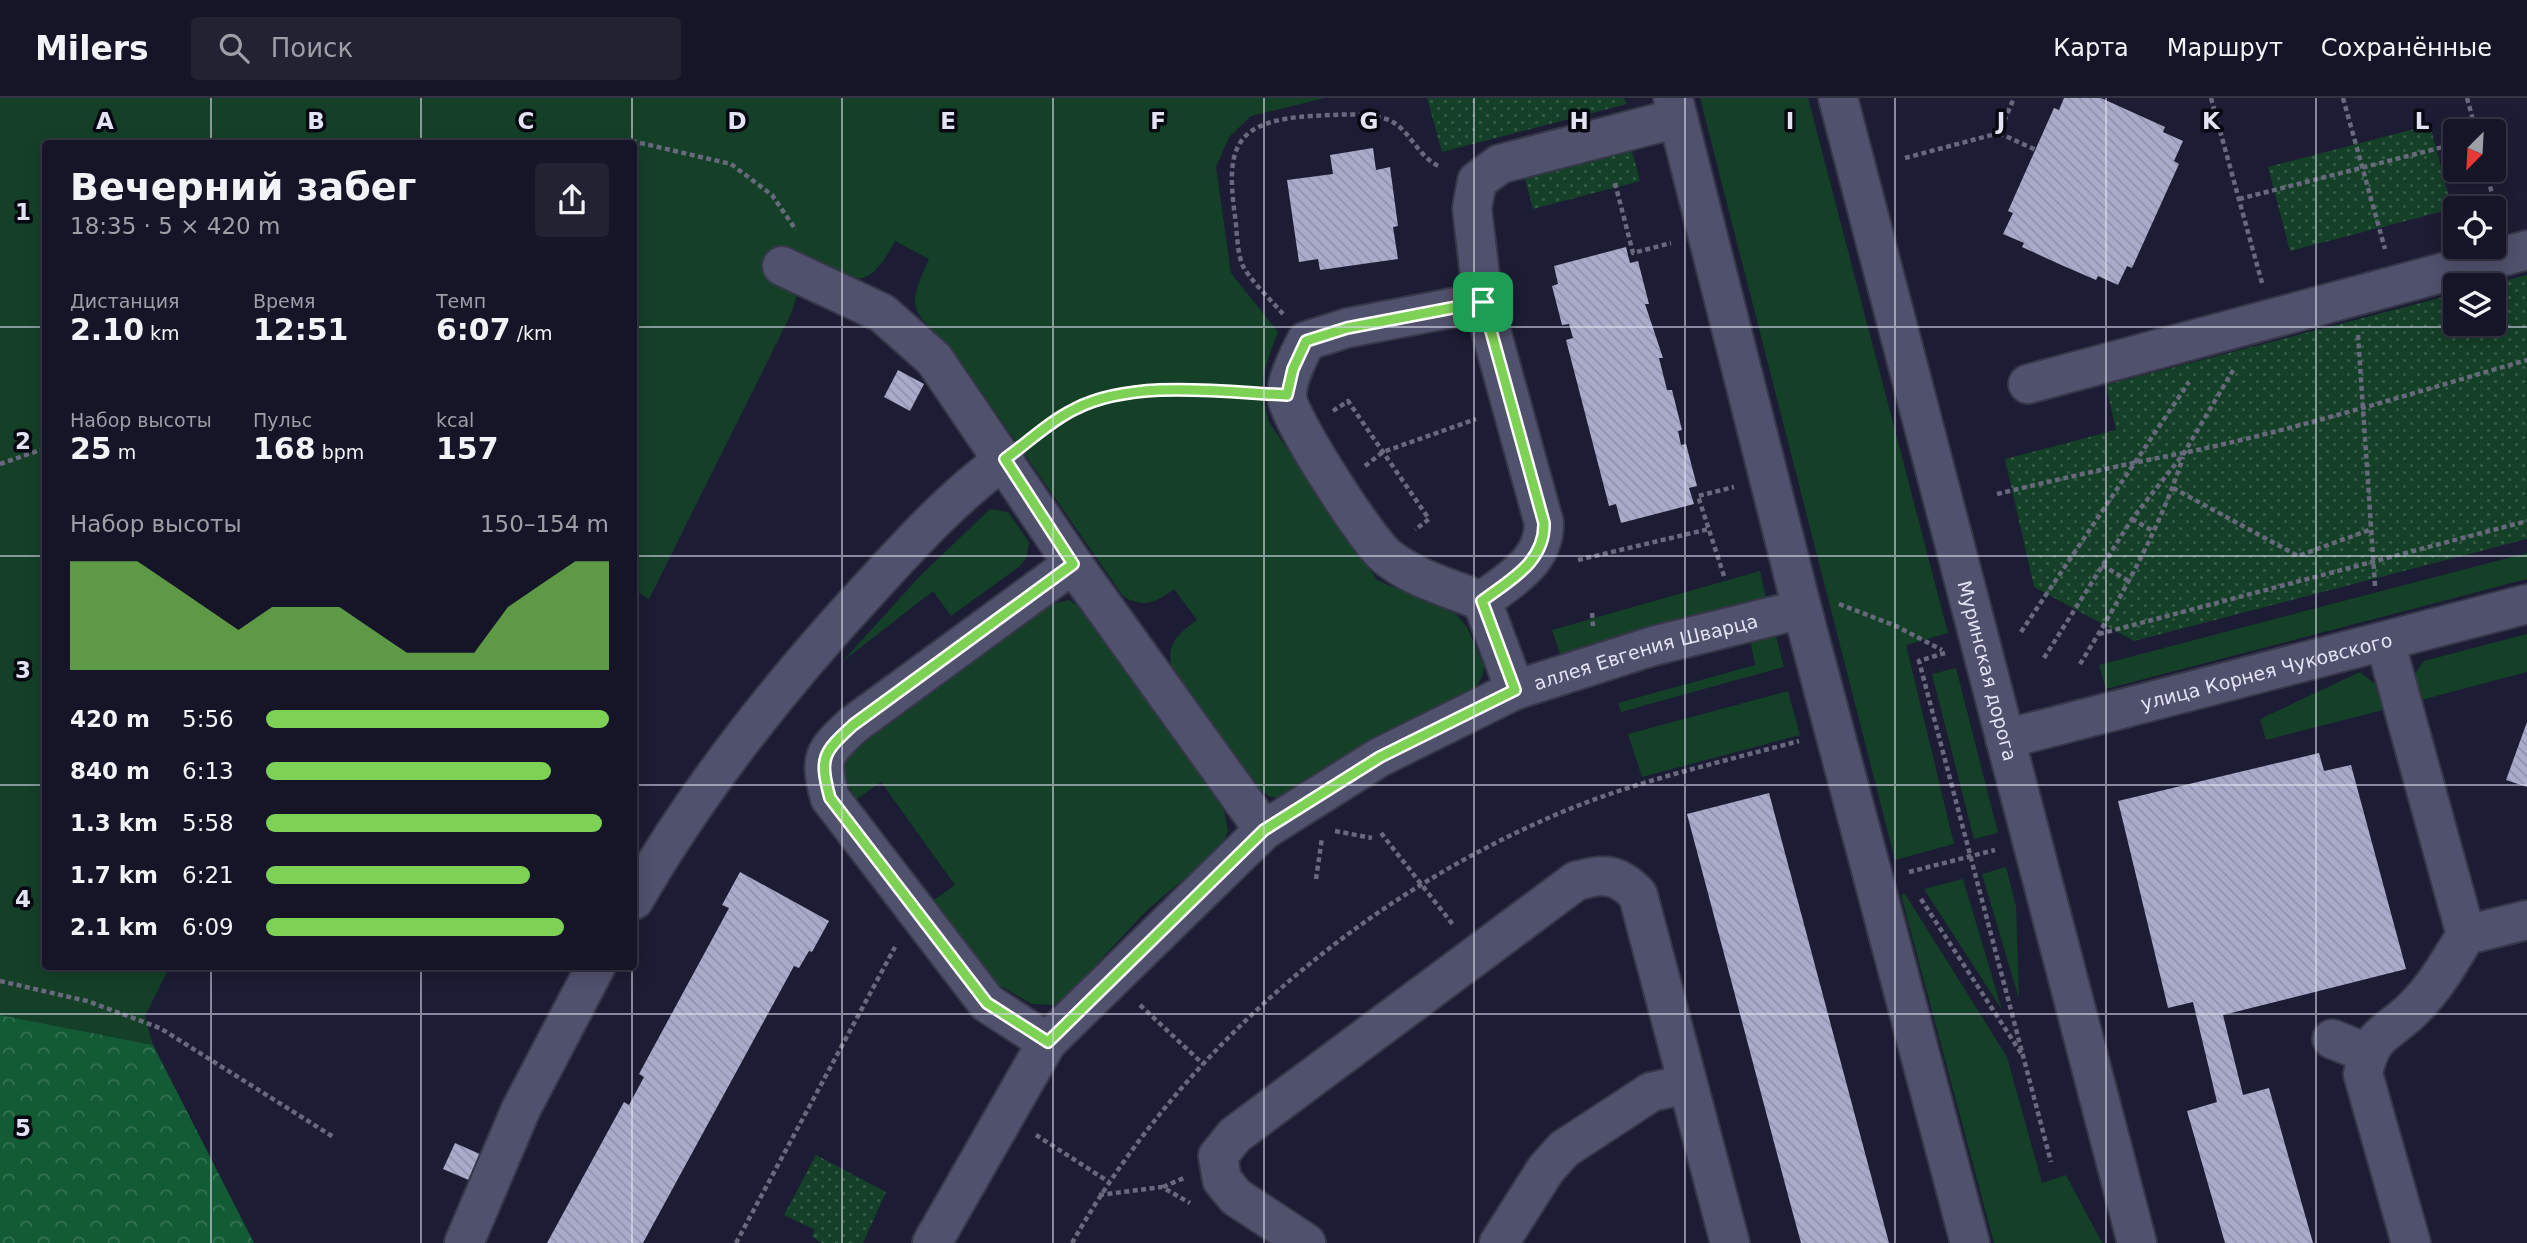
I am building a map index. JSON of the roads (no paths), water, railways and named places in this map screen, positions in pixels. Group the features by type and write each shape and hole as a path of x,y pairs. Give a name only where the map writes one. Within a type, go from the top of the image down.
{"street":[{"name":"Муринская дорога","path":"1838,98 2137,1243"},
{"path":"1482,601 1535,559 1544,541 1544,523 1514,405 1483,302 1472,208 1477,181 1500,164 1676,108 1800,601 1970,1243"},
{"path":"2028,384 2514,239"},
{"path":"782,266 882,313 934,359 1005,459 1073,564 1264,830"},
{"path":"1483,302 1347,328 1306,341 1293,369 1287,395 1291,416 1383,554 1406,570 1482,601 1515,690"},
{"path":"637,895 709,785 797,671 909,546 977,479 1005,459"},
{"path":"1048,1042 987,1003 830,798 823,772 827,749 853,725 1073,564"},
{"name":"аллея Евгения Шварца","path":"932,1243 1048,1042 1264,830 1380,757 1515,690 1800,601"},
{"name":"улица Корнея Чуковского","path":"2005,739 2527,604"},
{"path":"2385,641 2466,935"},
{"path":"1306,1243 1236,1197 1222,1180 1218,1156 1235,1135 1476,954 1576,881 1602,873 1624,879 1638,895 1730,1243"},
{"path":"2411,1243 2363,1074 2367,1053 2382,1033 2414,1009 2439,980 2466,935 2527,920"},
{"path":"464,1243 521,1109 594,970"},
{"path":"2332,1039 2367,1053"},
{"path":"1499,1243 1546,1169 1564,1149 1651,1092 1687,1084"}]}
